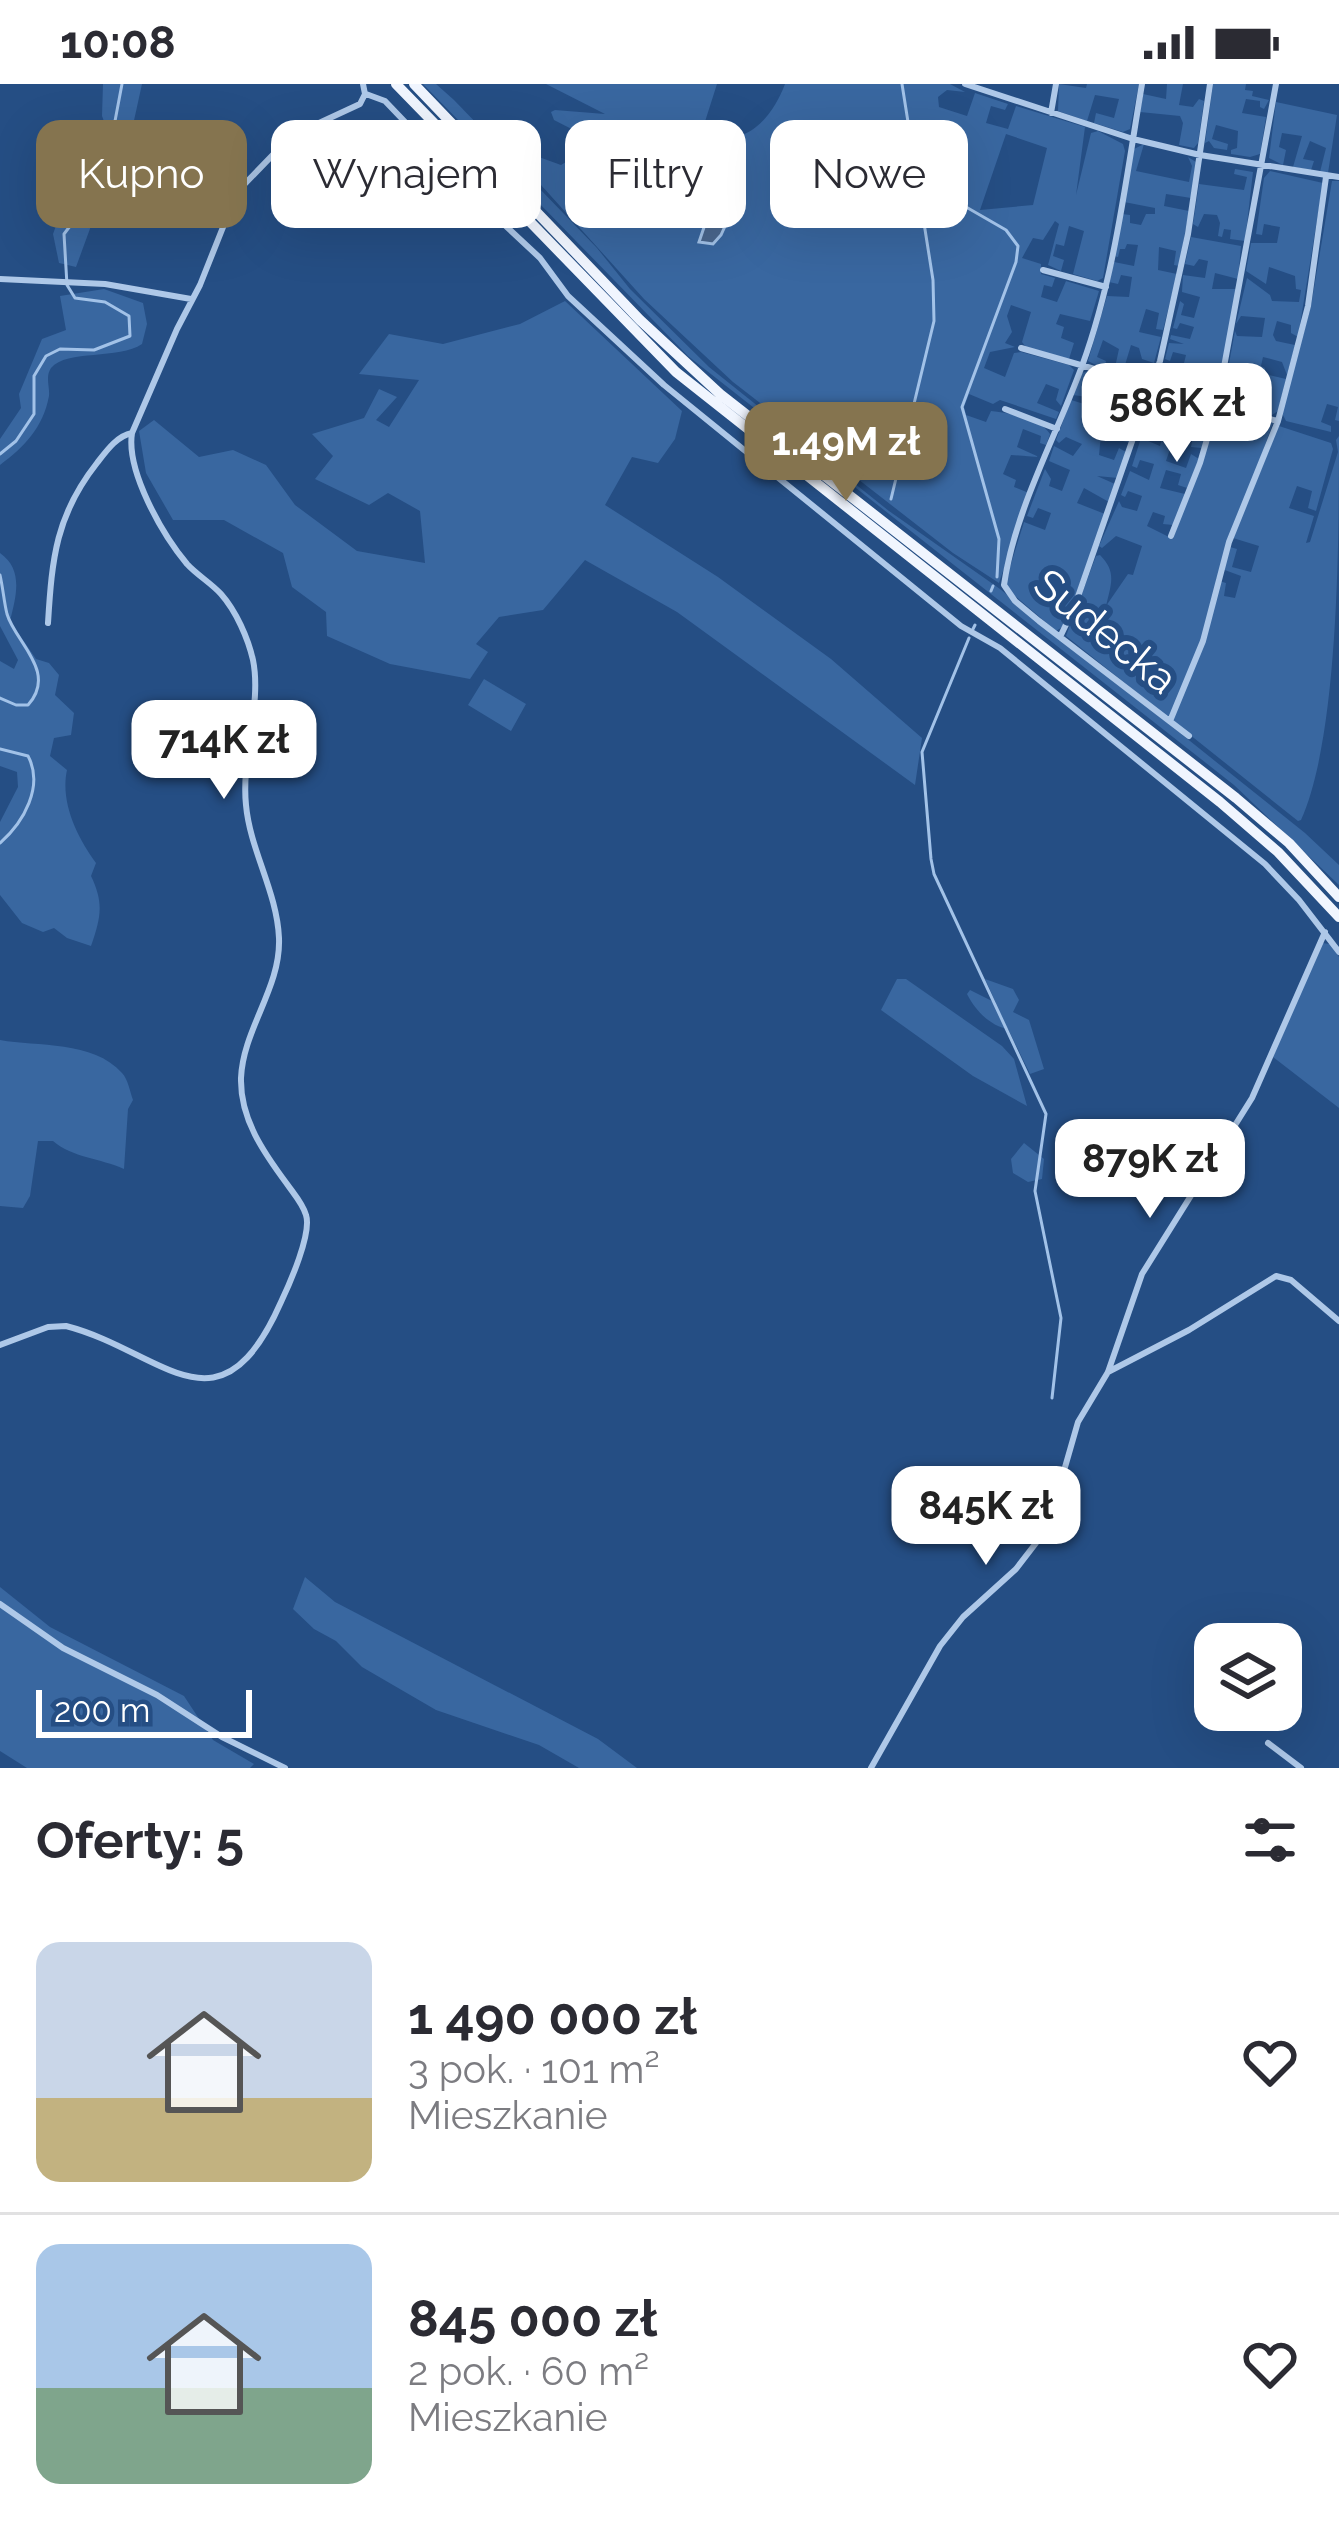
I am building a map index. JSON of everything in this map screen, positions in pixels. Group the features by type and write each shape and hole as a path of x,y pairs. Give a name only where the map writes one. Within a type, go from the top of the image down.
{"main road":[{"path":"396,84 676,372 1220,802 1278,852 1339,917"},
{"path":"414,84 640,320 720,394 1179,752 1289,843 1335,891"}],"street":[{"path":"0,1346 48,1327 66,1326 177,1373 200,1377 231,1373 250,1360 264,1340 308,1228 301,1204 262,1149 243,1106 241,1075 272,984 279,937 246,811 243,772 253,661 236,615 221,594 187,564 148,500 130,448 132,433 236,192 291,136 360,104 363,84"},
{"path":"964,84 1132,140 1339,177"},
{"path":"1051,113 1057,84"},
{"name":"Sudecka","path":"1142,84 1106,287 1004,585 1015,601 1189,736"},
{"path":"1060,637 1075,608 1152,386 1181,271 1210,84"},
{"path":"1172,536 1217,405 1276,84"},
{"path":"365,94 385,101 540,258 568,296 664,386 1236,838 1282,880 1339,952"},
{"path":"1170,721 1203,641 1229,542 1278,421 1308,306 1326,177"},
{"path":"1043,270 1106,287"},
{"path":"0,279 76,283 191,299"},
{"path":"1021,348 1278,421"},
{"path":"1005,410 1057,429"},
{"path":"48,623 55,549 66,508 107,450 124,434 132,433"},
{"path":"871,1768 940,1646 962,1617 1016,1570 1036,1543 1055,1502 1078,1423 1108,1372 1142,1274 1252,1098 1325,932"},
{"path":"1108,1372 1192,1329 1276,1276 1291,1280 1339,1321"},
{"path":"0,1604 62,1648 157,1695 285,1768"},
{"path":"1268,1743 1301,1768"}],"shaded area":[{"path":"103,84 142,84 134,120 104,120"},
{"path":"423,84 436,84 473,120 458,120"},
{"path":"546,84 717,84 706,120 565,120 565,126 554,120 551,112 605,114"},
{"path":"785,84 950,84 965,92 947,90 938,97 939,107 967,116 975,93 1008,104 1005,110 991,106 986,123 1008,129 1016,106 1085,127 1076,195 1091,133 1098,131 1123,144 1103,278 1097,281 1073,274 1084,231 1069,226 1064,246 1056,244 1053,256 1064,260 1061,271 1048,265 1059,224 1055,221 1043,240 1033,238 1022,258 1041,264 1041,274 1055,278 1052,287 1044,285 1041,297 1057,302 1066,281 1099,291 1090,321 1060,314 1056,324 1064,327 1061,338 1074,343 1069,359 1026,347 1022,342 1031,312 1011,305 1007,316 1012,332 1005,343 1015,347 990,352 984,368 1005,377 1014,353 1021,352 1069,365 1074,370 1061,406 1056,400 1059,389 1046,384 1037,403 1059,412 1056,419 969,394 964,407 966,415 986,422 991,411 1040,424 1050,434 1046,445 1040,443 1041,436 1023,429 1017,447 1039,457 1011,455 1003,474 1016,480 1014,487 1029,493 999,583 953,553 733,382 644,299 580,228 746,228 746,133 764,120","holes":["1006,134 1047,148 1033,205 980,210"]},
{"path":"1059,84 1086,88 1087,84 1139,84 1130,129 1123,132 1094,123 1096,113 1114,118 1119,99 1095,95 1087,121 1058,111"},
{"path":"1167,84 1183,84 1179,105 1193,107 1199,99 1204,101 1194,148 1179,145 1180,116 1140,112 1143,94 1166,99"},
{"path":"1213,84 1246,84 1252,96 1269,100 1264,109 1260,101 1246,99 1242,113 1266,117 1260,154 1231,154 1237,148 1238,131 1216,125 1212,139 1228,144 1227,150 1205,143"},
{"path":"1276,102 1337,115 1328,173 1320,172 1326,148 1310,141 1303,159 1314,161 1311,170 1293,167 1302,136 1282,133 1283,165 1269,158"},
{"path":"1144,144 1136,171 1189,182 1192,166 1188,157 1196,162 1191,198 1166,194 1164,206 1189,211 1179,266 1174,265 1176,251 1159,247 1158,270 1177,274 1163,330 1156,329 1159,313 1146,309 1139,332 1161,337 1154,363 1142,359 1139,348 1131,345 1125,365 1152,372 1147,379 1114,372 1119,349 1103,340 1097,357 1106,361 1104,369 1088,361 1107,296 1129,297 1132,277 1121,275 1118,284 1109,282 1114,262 1134,266 1138,245 1127,244 1114,256 1122,214 1130,215 1130,223 1141,225 1146,214 1155,214 1155,208 1124,202 1134,149"},
{"path":"541,158 565,163 565,212 541,185"},
{"path":"1235,169 1253,172 1245,241 1230,239 1231,230 1224,229 1222,237 1218,236 1217,215 1204,214 1198,227 1193,224 1199,184 1244,190 1247,177 1234,174"},
{"path":"1270,171 1323,183 1298,337 1291,333 1291,325 1277,321 1273,335 1276,341 1295,345 1287,375 1282,362 1263,357 1261,366 1265,374 1286,379 1278,411 1272,415 1242,408 1250,384 1248,374 1238,372 1231,396 1239,398 1237,407 1223,396 1235,331 1237,336 1262,337 1265,318 1241,316 1236,324 1247,278 1272,301 1299,302 1301,290 1296,289 1295,276 1269,267 1266,284 1246,271 1251,243 1277,243 1280,227 1264,224 1262,235 1256,234 1264,178"},
{"path":"1332,181 1339,181 1339,421 1335,420 1338,407 1327,404 1321,422 1331,426 1331,432 1286,421 1282,413 1311,306"},
{"path":"541,190 565,215 565,228 578,228 630,289 709,367 889,511 1000,589 1305,833 1339,865 1339,885 1234,785 688,356 541,205"},
{"path":"55,228 90,228 76,267 59,263"},
{"path":"704,228 724,228 713,244 699,242"},
{"path":"1191,237 1241,246 1238,279 1215,273 1212,289 1236,289 1221,372 1198,368 1195,383 1219,382 1211,400 1167,388 1160,378 1166,365 1182,371 1186,355 1173,352 1170,361 1165,359 1169,343 1184,344 1170,339 1171,335 1190,339 1194,327 1180,323 1173,328 1180,301 1184,304 1181,315 1194,318 1200,297 1182,292 1183,275 1205,278 1208,261 1185,264"},
{"path":"104,289 143,303 147,324 142,344 120,352 69,358 51,368 42,418 24,444 0,465 0,439 21,408 19,394 42,339 66,330 60,296"},
{"path":"565,301 682,411 675,439 658,463 632,457 605,505 718,577 831,659 922,738 915,785 677,612 585,560 543,610 499,617 476,644 488,652 470,679 390,664 327,636 326,612 292,587 283,553 224,520 173,520 146,473 139,431 154,420 199,457 233,450 266,465 295,505 357,551 425,563 420,511 388,493 369,505 315,479 333,456 312,434 364,418 379,389 397,397 376,420 389,427 419,380 359,374 389,334 443,344 520,324"},
{"path":"1082,373 1135,384 1146,396 1121,390 1112,410 1128,416 1134,400 1140,401 1130,443 1101,435 1099,455 1114,460 1119,448 1126,452 1118,478 1097,476 1115,484 1109,502 1084,488 1077,503 1105,514 1064,626 1056,631 1008,590 1006,580 1024,522 1045,530 1051,513 1038,508 1033,518 1027,516 1045,469 1049,486 1062,491 1070,470 1049,461 1054,446 1073,456 1082,444 1066,437 1059,443 1056,440 1071,400 1091,406 1095,398 1105,400 1110,383 1095,378 1087,397 1073,395"},
{"path":"1166,393 1196,401 1195,409 1178,405 1171,431 1193,439 1201,436 1206,414 1202,407 1213,408 1202,448 1172,435 1168,444 1166,461 1186,468 1191,454 1199,459 1187,488 1178,485 1181,474 1166,470 1160,488 1185,494 1173,525 1163,524 1165,516 1153,512 1147,526 1173,539 1220,410 1273,423 1216,580 1226,583 1224,596 1235,598 1241,576 1222,569 1230,547 1237,549 1232,567 1251,572 1259,546 1233,538 1279,426 1331,443 1333,449 1316,511 1308,508 1312,491 1297,486 1289,508 1314,516 1306,543 1338,452 1339,436 1330,688 1314,784 1298,821 1066,636 1096,556 1100,555 1111,573 1106,606 1128,574 1133,575 1142,546 1116,536 1099,546 1119,501 1122,507 1137,511 1142,496 1128,491 1125,497 1121,495 1130,471 1149,480 1154,464 1140,460 1137,468 1132,466 1141,438 1160,446 1163,433 1150,429 1143,434 1147,421 1166,426 1170,410 1158,407 1155,416 1149,414 1153,399"},
{"path":"0,553 15,575 10,621 36,659 49,663 59,675 55,695 74,713 71,735 54,738 50,756 67,770 72,819 96,863 91,876 100,910 91,946 54,928 43,932 22,923 0,895 0,822 18,787 17,772 0,766 0,661 14,669 18,660 0,626"},
{"path":"484,679 526,704 511,731 468,705"},
{"path":"1322,943 1330,944 1339,957 1339,1108 1273,1057"},
{"path":"897,979 906,979 1002,1046 1014,1059 1027,1106 973,1076 881,1010"},
{"path":"985,979 1013,989 1019,1000 1013,1012 1029,1020 1044,1069 1030,1074 1008,1029 989,1021 970,1000 970,990 996,1003"},
{"path":"0,1040 80,1050 110,1062 122,1073 133,1100 128,1109 124,1169 53,1141 38,1141 30,1196 23,1208 0,1206"},
{"path":"1024,1143 1044,1159 1042,1179 1028,1182 1013,1173 1011,1159"},
{"path":"305,1577 335,1602 598,1739 637,1768 579,1768 539,1745 436,1710 362,1667 293,1609"},
{"path":"0,1587 50,1627 184,1696 213,1740 254,1764 250,1768 27,1768 0,1751"}],"waterway":[{"path":"0,454 16,441 34,414 34,376 46,356 60,349 94,350 130,336 129,316 105,302 75,298 67,285 64,234 86,205 92,181 118,147 115,121 122,84"},
{"path":"891,499 934,321 933,280 902,84"},
{"path":"968,208 1006,230 1018,246 962,407 999,539 997,577"},
{"path":"0,575 7,614 32,658 38,681 28,705 0,698"},
{"path":"991,591 993,586"},
{"path":"973,629 975,625"},
{"path":"969,638 922,752 931,859 1046,1114 1035,1191 1061,1318 1052,1398"},
{"path":"0,749 28,756 34,779 24,814 0,843"}]}
